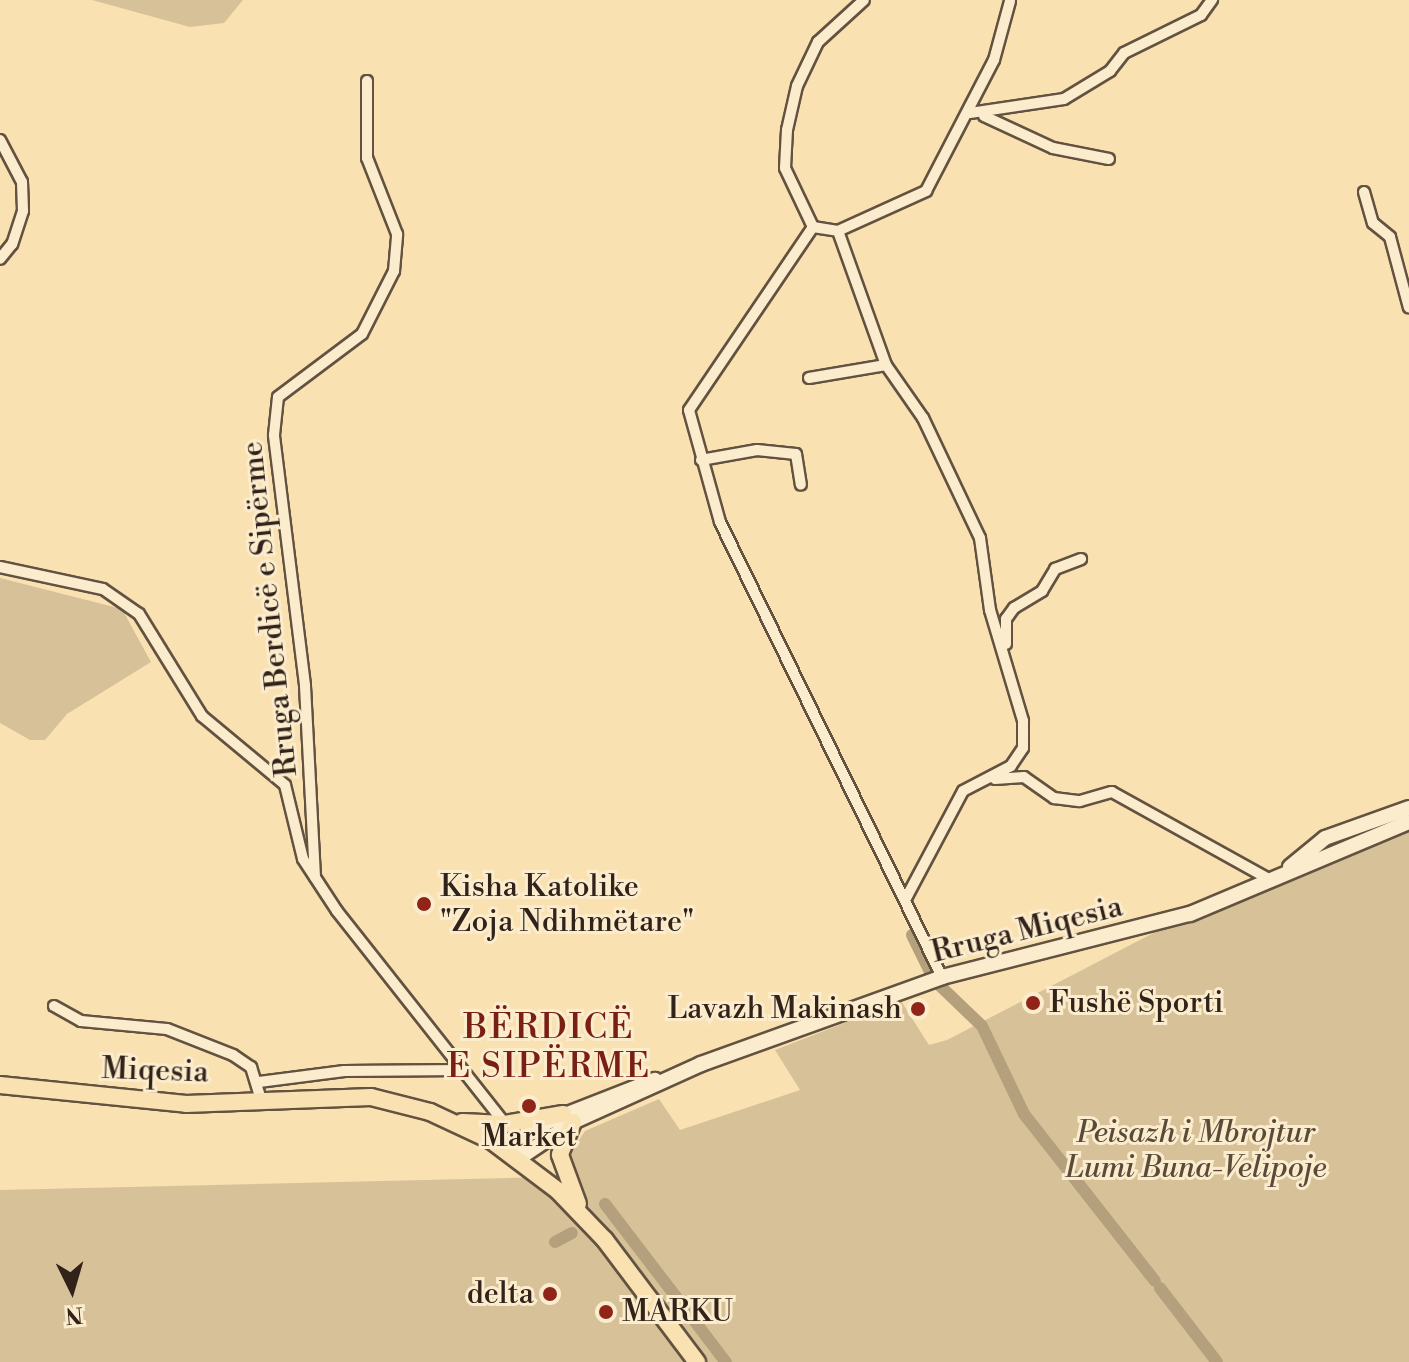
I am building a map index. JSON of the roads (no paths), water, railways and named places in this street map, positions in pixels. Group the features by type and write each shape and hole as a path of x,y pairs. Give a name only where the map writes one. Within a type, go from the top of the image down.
{"main road":[{"path":"1286,872 1325,838 1409,808"},
{"name":"Rruga Miqesia","path":"514,1157 568,1118 917,985 1162,922 1409,822"},
{"name":"Miqesia","path":"0,1085 130,1102 310,1097 392,1101 449,1120"},
{"path":"449,1120 505,1124 568,1118 561,1146 561,1165 581,1213"},
{"path":"449,1120 514,1157 581,1213 697,1362"}],"street":[{"path":"813,227 785,168 787,130 797,86 818,42 864,0"},
{"path":"975,113 1064,99 1110,71 1124,53 1201,15 1212,0"},
{"path":"813,227 838,231 919,198 975,113 1010,1"},
{"name":"Rruga Berdicë e Sipërme","path":"315,877 305,685 274,435 278,397 362,334 394,271 397,234 367,158 367,81"},
{"path":"975,113 1053,148 1109,159"},
{"path":"0,140 22,182 23,211 12,244 0,259"},
{"path":"1364,192 1373,223 1390,237 1409,308"},
{"path":"813,227 692,397 689,410 720,522 906,898 940,978"},
{"path":"838,231 886,365 923,418 980,538 1007,665 1023,721 1023,748 987,781"},
{"path":"809,378 886,365"},
{"path":"701,460 757,450 796,454 801,485"},
{"path":"1007,665 1006,619 1042,591 1055,569 1081,559"},
{"path":"0,567 103,589 139,614 202,716 285,785 303,859 373,963 505,1124"},
{"path":"906,898 963,791 987,781 1024,777 1054,798 1080,801 1112,792 1269,879"},
{"path":"54,1006 81,1021 142,1024 204,1042 245,1061 259,1082 261,1099"},
{"path":"259,1082 344,1071 462,1070"}],"waterway":[{"path":"912,935 934,980 982,1026 1024,1114 1155,1281"},
{"path":"605,1204 726,1362"},
{"path":"555,1242 572,1233"},
{"path":"1160,1288 1217,1362"}],"place":[{"name":"Kisha Katolike \"Zoja Ndihmëtare\"","path":"424,904"},
{"name":"Fushë Sporti","path":"1033,1003"},
{"name":"Lavazh Makinash","path":"918,1009"},
{"name":"Market","path":"529,1106"},
{"name":"delta","path":"550,1294"},
{"name":"MARKU","path":"606,1312"}],"district":[{"name":"BËRDICË E SIPËRME","path":"549,1048"}],"park label":[{"name":"Peisazh i Mbrojtur Lumi Buna-Velipoje","path":"1196,1150"}]}
